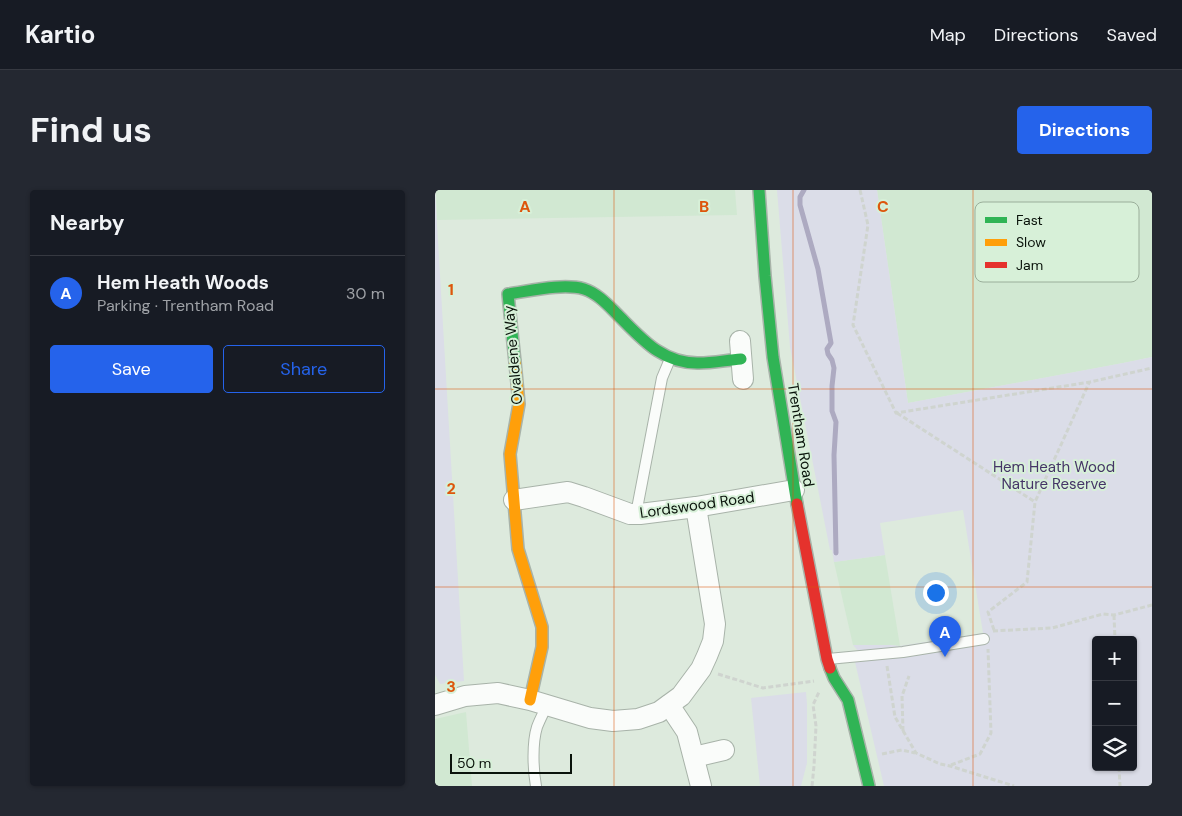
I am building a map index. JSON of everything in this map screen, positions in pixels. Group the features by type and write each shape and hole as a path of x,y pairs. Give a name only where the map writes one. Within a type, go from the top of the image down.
{"street":[{"name":"Trentham Road","path":"758,191 773,357 794,490 827,659 834,678 848,700 869,786"},
{"name":"Ovaldene Way","path":"538,702 542,626 518,549 513,500 510,454 519,404 508,294 571,287 584,289 599,297 647,344 662,355 691,363 741,360"},
{"name":"Lordswood Road","path":"513,500 568,492 630,514 636,514 696,507 794,490"},
{"path":"435,705 459,698 498,693 538,702 590,718 613,722 638,719 659,712 681,696 701,669 713,641 715,624 696,507"},
{"name":"Trentham Road","path":"834,678 836,706"},
{"path":"669,705 687,732 701,786"},
{"path":"693,757 724,750"}],"lane":[{"path":"636,514 662,378 670,358"},
{"path":"827,659 903,652 986,638"},
{"path":"537,786 534,756 538,702"}],"path":[{"path":"860,190 868,225 853,325 896,413 1035,502"},
{"path":"896,413 1090,382 1152,368"},
{"path":"994,630 988,612 1027,582 1035,502 1090,382"},
{"path":"950,766 980,754 991,733 986,638 994,630 1053,628 1103,614 1114,615 1152,605"},
{"path":"1114,615 1115,636"},
{"path":"885,653 895,718 916,753"},
{"path":"701,669 763,688 834,678"},
{"path":"903,732 902,696 909,676"},
{"path":"812,786 816,726 813,705 818,693 834,678"},
{"path":"863,758 902,750 916,753 940,764 1014,786"},
{"path":"1119,771 1120,786"}],"shaded area":[{"path":"436,190 735,190 737,215 437,220"},
{"path":"877,190 1152,190 1152,357 908,403"},
{"path":"885,555 900,646 853,645 834,562"},
{"path":"466,712 472,786 435,786 435,719"}],"green space":[{"path":"435,190 464,681 440,684 435,675"},
{"name":"Hem Heath Wood Nature Reserve","path":"777,190 877,190 908,403 1152,357 1152,786 884,786 855,662 867,661 853,645 900,646 983,633 963,510 880,523 885,555 834,562 832,550 830,550 790,347"},
{"path":"806,692 807,763 801,786 760,786 751,698"}],"waterway":[{"path":"804,190 800,197 800,205 818,269 831,343 827,349 834,368 832,411 836,422 834,455 836,553"}],"traffic: fast":[{"path":"759,190 773,357 797,504"},
{"path":"515,362 508,294 566,287 576,287 593,293 653,348 674,359 699,363 741,359"},
{"path":"830,668 848,700 869,786"}],"traffic: slow":[{"path":"515,362 519,404 510,454 518,549 542,627 542,647 530,700"}],"traffic: jam":[{"path":"797,504 830,668"}],"place":[{"name":"Hem Heath Woods","path":"945,657"}]}
